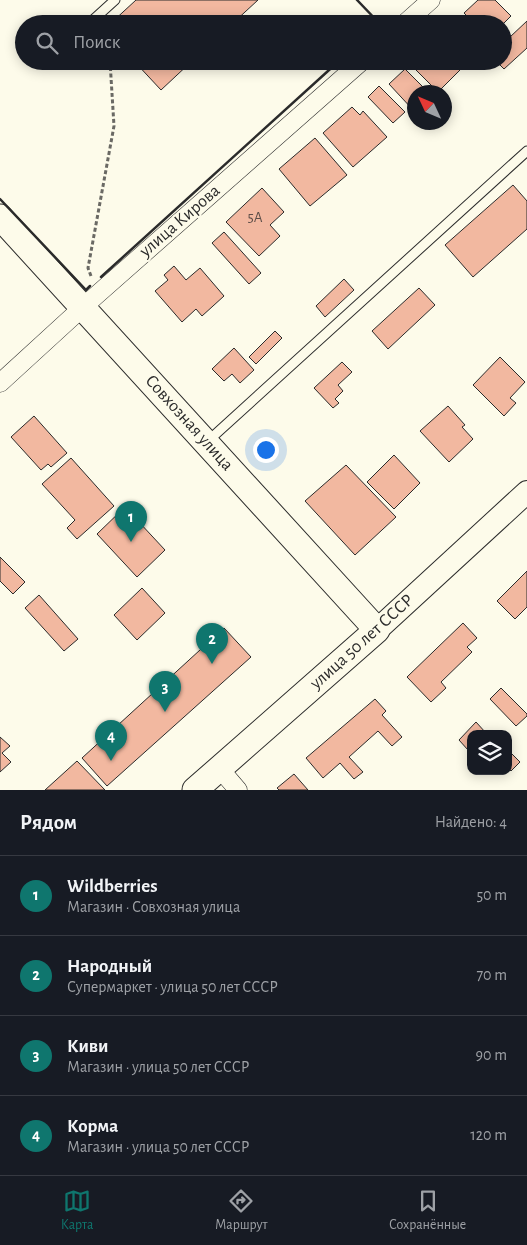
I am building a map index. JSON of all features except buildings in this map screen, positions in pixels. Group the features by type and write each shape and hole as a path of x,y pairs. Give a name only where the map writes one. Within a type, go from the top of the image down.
{"main road":[{"name":"Совхозная улица","path":"0,217 91,299 206,443 377,630"},
{"name":"улица 50 лет СССР","path":"195,790 377,630"}],"street":[{"path":"414,15 431,0"},
{"name":"улица Кирова","path":"0,384 91,299 352,70"},
{"name":"улица 50 лет СССР","path":"377,630 527,492"},
{"path":"220,769 238,790"}],"lane":[{"path":"98,15 115,0"},
{"path":"206,443 527,151"}],"path":[{"path":"91,299 88,268 114,126 111,70"}],"wall":[{"path":"357,0 371,15"},
{"path":"101,277 329,70"},
{"path":"0,199 86,290 90,286"}],"place":[{"name":"Wildberries","path":"131,542"},
{"name":"Народный","path":"212,664"},
{"name":"Киви","path":"165,712"},
{"name":"Корма","path":"111,761"}]}
